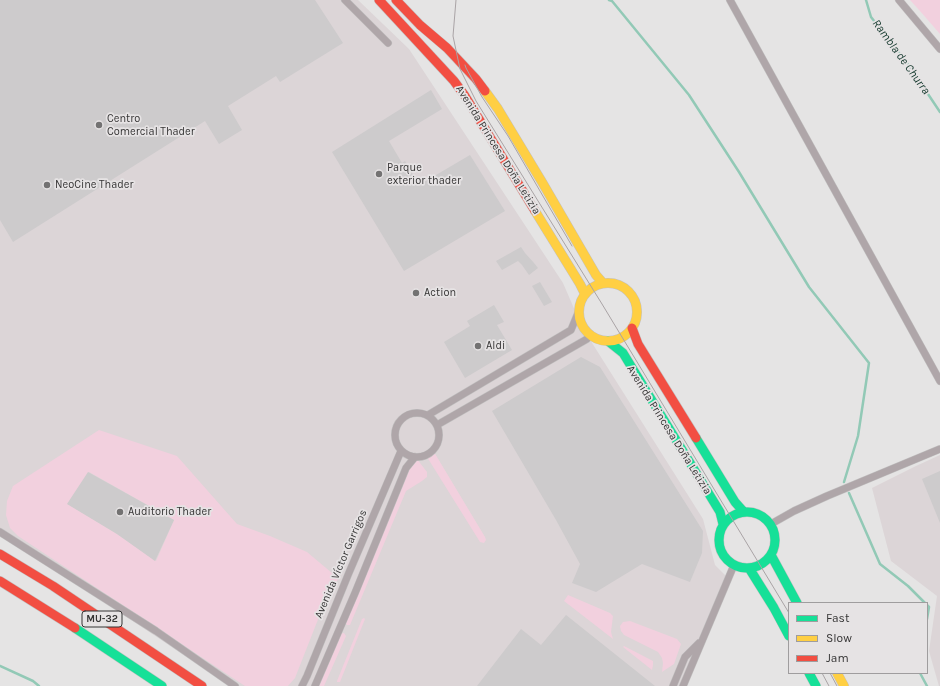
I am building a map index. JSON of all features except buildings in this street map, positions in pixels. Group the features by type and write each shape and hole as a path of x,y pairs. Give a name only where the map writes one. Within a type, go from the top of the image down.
{"main road":[{"name":"Avenida Princesa Doña Letizia","path":"379,0 454,81 465,96 585,294"},
{"name":"Avenida Princesa Doña Letizia","path":"396,0 420,25 450,52 489,95 596,274 603,283"},
{"path":"603,283 621,286 629,292 635,301 637,311 636,321 632,328 624,336 616,340 598,340 589,335 582,327 578,313 580,303 585,294 593,286 603,283"},
{"name":"Avenida Princesa Doña Letizia","path":"632,328 638,344 735,502 743,511"},
{"name":"Avenida Princesa Doña Letizia","path":"608,341 623,353 720,512 723,524"},
{"path":"743,511 754,512 764,516 771,524 775,534 775,545 771,556 762,564 749,568 741,568 727,561 719,547 718,539 723,524 732,516 743,511"},
{"path":"0,545 53,586"},
{"name":"MU-32","path":"0,554 53,586 202,686"},
{"path":"771,556 796,602"},
{"path":"749,568 774,608 788,634"},
{"name":"MU-32","path":"0,581 75,628"},
{"path":"0,584 75,628 162,686"},
{"path":"810,674 816,686"},
{"path":"838,674 844,686"}],"street":[{"path":"345,0 388,43"},
{"path":"730,0 940,381"},
{"path":"899,0 940,49"},
{"path":"428,415 571,330 578,313"},
{"path":"437,425 587,339 589,335"},
{"path":"412,412 420,412 428,415 434,419 437,425 439,440 435,448 430,453 415,457 401,451 397,445 394,437 398,422 412,412"},
{"path":"771,524 794,511 827,496 940,449"},
{"name":"Avenida Víctor Garrigos","path":"302,686 401,451"},
{"name":"Avenida Víctor Garrigos","path":"315,686 406,468 415,457"},
{"path":"0,532 156,631 235,686"},
{"path":"683,686 734,565"},
{"path":"673,686 685,657 702,640"}],"shaded area":[{"path":"0,0 358,0 409,49 563,283 582,327 703,519 715,565 726,576 685,686 230,686 79,585 0,536"},
{"path":"910,0 940,0 940,34 920,11"},
{"path":"99,430 177,456 237,524 307,552 338,578 331,595 328,594 295,678 288,686 245,686 18,536 10,528 6,515 7,501 13,486","holes":["89,472 174,520 156,561 117,534 68,504"]},
{"path":"434,452 485,537 486,540 484,543 480,542 427,457"},
{"path":"940,455 939,686 929,651 937,596 891,561 872,488"},
{"path":"417,459 427,472 427,477 406,491 350,625 347,625 345,623 410,466"},
{"path":"568,595 610,613 613,616 611,632 613,639 564,601"},
{"path":"362,619 365,619 340,682 337,682"},
{"path":"630,621 677,639 681,644 674,664 662,672 662,658 658,652 624,635 620,626 623,622"},
{"path":"344,633 346,636 324,686 318,686 340,634"},
{"path":"624,646 653,661 652,670 623,647"}],"waterway":[{"path":"609,0 612,1 689,95 739,172 809,287 869,363 858,436 844,482"},
{"name":"Rambla de Churra","path":"866,0 871,17 910,67 940,112"},
{"path":"849,493 880,564 908,586 924,602"},
{"path":"928,606 928,613"},
{"path":"0,666 33,681 39,686"},
{"path":"921,674 927,686"}],"tram line":[{"path":"456,0 453,36 460,69 476,101 602,304 788,611"},
{"path":"465,65 482,97 508,136 572,246"},
{"path":"823,674 829,686"},
{"path":"831,674 837,686"}],"traffic: fast":[{"path":"608,341 623,353 720,512 723,524"},
{"path":"696,438 735,502 743,511"},
{"path":"741,512 753,512 763,516 771,524 775,534 775,540 775,546 771,556 763,564 753,568 741,568 731,564 723,556 719,546 719,534 723,524 731,516 741,512"},
{"path":"771,555 796,602"},
{"path":"749,568 774,608 788,634"},
{"path":"75,628 162,686"},
{"path":"810,674 816,686"}],"traffic: slow":[{"path":"485,91 498,109 596,275 603,283"},
{"path":"535,211 585,294"},
{"path":"608,283 619,285 629,291 635,301 637,312 635,323 629,333 619,339 608,341 597,339 587,333 581,323 579,312 581,301 587,291 597,285 608,283"},
{"path":"838,674 844,686"}],"traffic: jam":[{"path":"379,0 454,81 465,96 535,211"},
{"path":"396,0 420,25 447,48 476,79 485,91"},
{"path":"632,328 638,344 696,438"},
{"path":"0,554 53,586 202,686"},
{"path":"0,581 75,628"}],"place":[{"name":"Centro Comercial Thader","path":"99,125"},
{"name":"Parque exterior thader","path":"379,174"},
{"name":"NeoCine Thader","path":"47,185"},
{"name":"Action","path":"416,293"},
{"name":"Aldi","path":"478,346"},
{"name":"Auditorio Thader","path":"120,512"}]}
